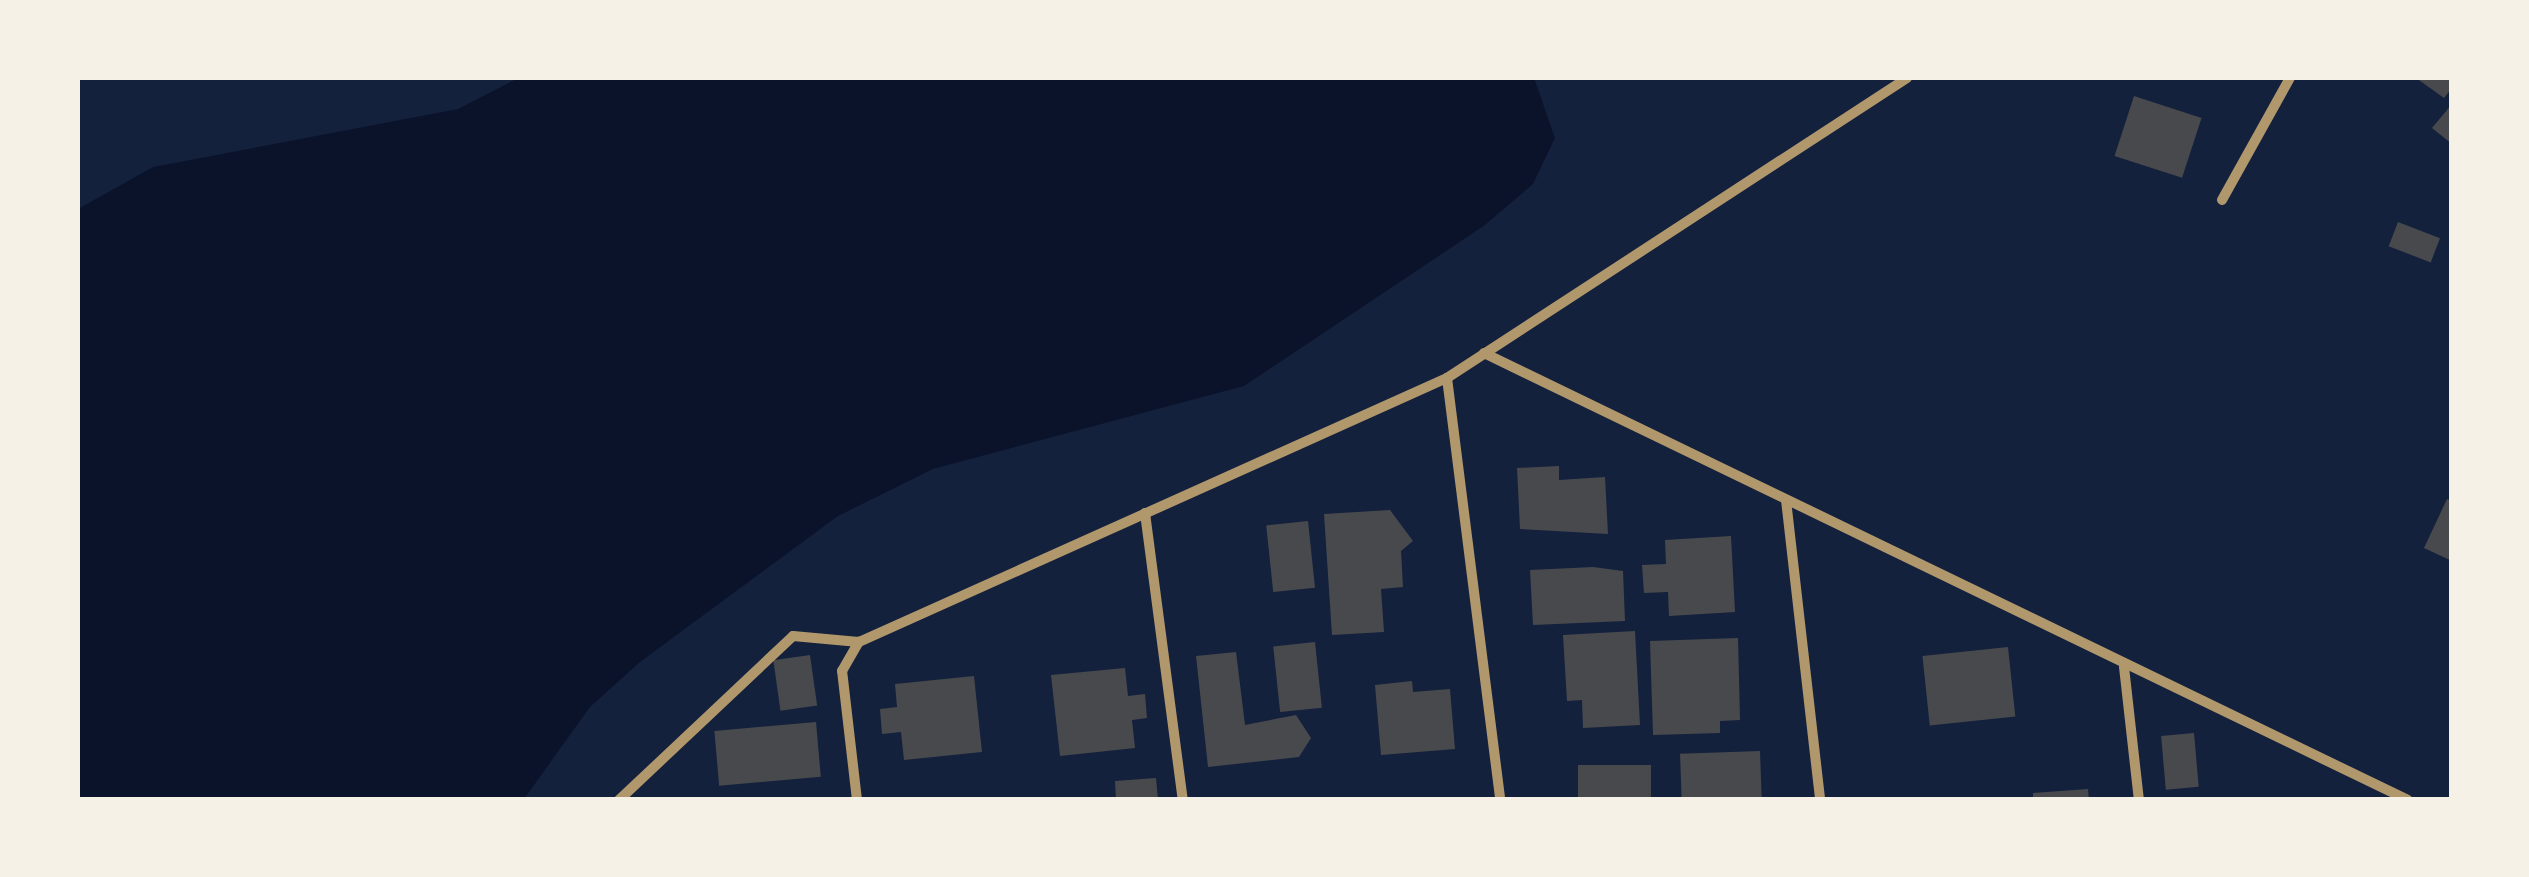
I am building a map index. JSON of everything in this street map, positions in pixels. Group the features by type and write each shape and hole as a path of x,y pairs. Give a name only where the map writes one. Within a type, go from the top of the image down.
{"street":[{"path":"619,800 793,636 859,642 1447,378 1907,78"},
{"path":"2222,200 2290,78"},
{"path":"1484,353 2124,667 2408,800"},
{"path":"1447,378 1500,800"},
{"path":"1786,500 1820,800"},
{"path":"1145,514 1183,800"},
{"path":"857,800 842,671 859,642"},
{"path":"2124,667 2139,800"}],"water":[{"path":"518,78 1534,78 1555,138 1533,184 1485,225 1244,386 933,469 838,516 640,662 590,707 524,799 78,799 78,209 153,167 458,109"}],"building":[{"path":"2416,78 2452,78 2452,88 2444,98"},
{"path":"2134,96 2202,118 2182,178 2115,156"},
{"path":"2452,104 2452,144 2432,128"},
{"path":"2398,222 2440,238 2431,262 2389,246"},
{"path":"1559,466 1559,480 1605,477 1608,534 1520,529 1517,468"},
{"path":"2447,499 2452,501 2452,561 2424,548"},
{"path":"1390,510 1413,541 1401,551 1403,587 1381,589 1384,632 1332,635 1324,514"},
{"path":"1308,521 1315,588 1273,592 1266,525"},
{"path":"1731,536 1735,612 1669,616 1668,592 1644,593 1642,565 1666,564 1665,540"},
{"path":"1593,567 1623,571 1625,621 1533,625 1530,570"},
{"path":"1635,631 1640,725 1583,728 1582,700 1567,701 1563,635"},
{"path":"1738,638 1740,720 1720,721 1720,733 1653,735 1650,641"},
{"path":"1315,642 1322,708 1280,712 1273,646"},
{"path":"2008,647 2015,717 1930,726 1922,656"},
{"path":"1236,652 1245,725 1296,715 1311,738 1299,757 1208,767 1196,656"},
{"path":"810,655 817,706 780,711 773,660"},
{"path":"1125,668 1128,696 1145,694 1147,718 1132,720 1135,748 1060,756 1051,675"},
{"path":"974,676 982,752 904,760 901,732 882,734 880,709 897,707 895,684"},
{"path":"1412,681 1413,692 1450,689 1455,749 1381,755 1375,685"},
{"path":"816,722 821,777 719,786 714,731"},
{"path":"2194,733 2199,787 2166,790 2161,736"},
{"path":"1760,751 1762,800 1682,800 1680,754"},
{"path":"1578,765 1651,765 1651,800 1578,800"},
{"path":"1156,778 1158,800 1116,800 1115,781"},
{"path":"2088,789 2089,800 2033,800 2033,793"}]}
